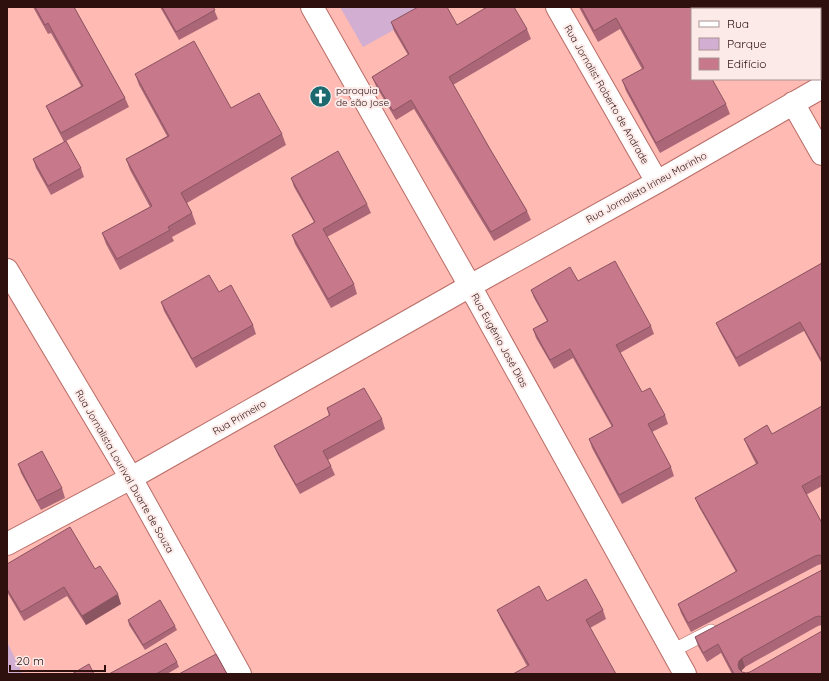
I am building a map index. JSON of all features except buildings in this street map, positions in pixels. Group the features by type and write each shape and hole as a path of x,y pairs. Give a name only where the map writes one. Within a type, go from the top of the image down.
{"street":[{"name":"Rua Eugênio José Dias","path":"312,7 470,286 685,674"},
{"name":"Rua Jornalist Roberto de Andrade","path":"557,7 657,182"},
{"name":"Rua Jornalista Irineu Marinho","path":"470,286 657,182 822,87"},
{"path":"793,103 822,154"},
{"name":"Rua Jornalista Lourival Duarte de Souza","path":"7,270 131,478 240,674"},
{"name":"Rua Primeiro","path":"7,544 131,478 470,286"}],"lane":[{"path":"672,651 720,626"}],"green space":[{"path":"340,7 435,7 363,47"},
{"path":"7,642 23,674 7,674"}],"place":[{"name":"paroquia de são jose","path":"320,96"}]}
